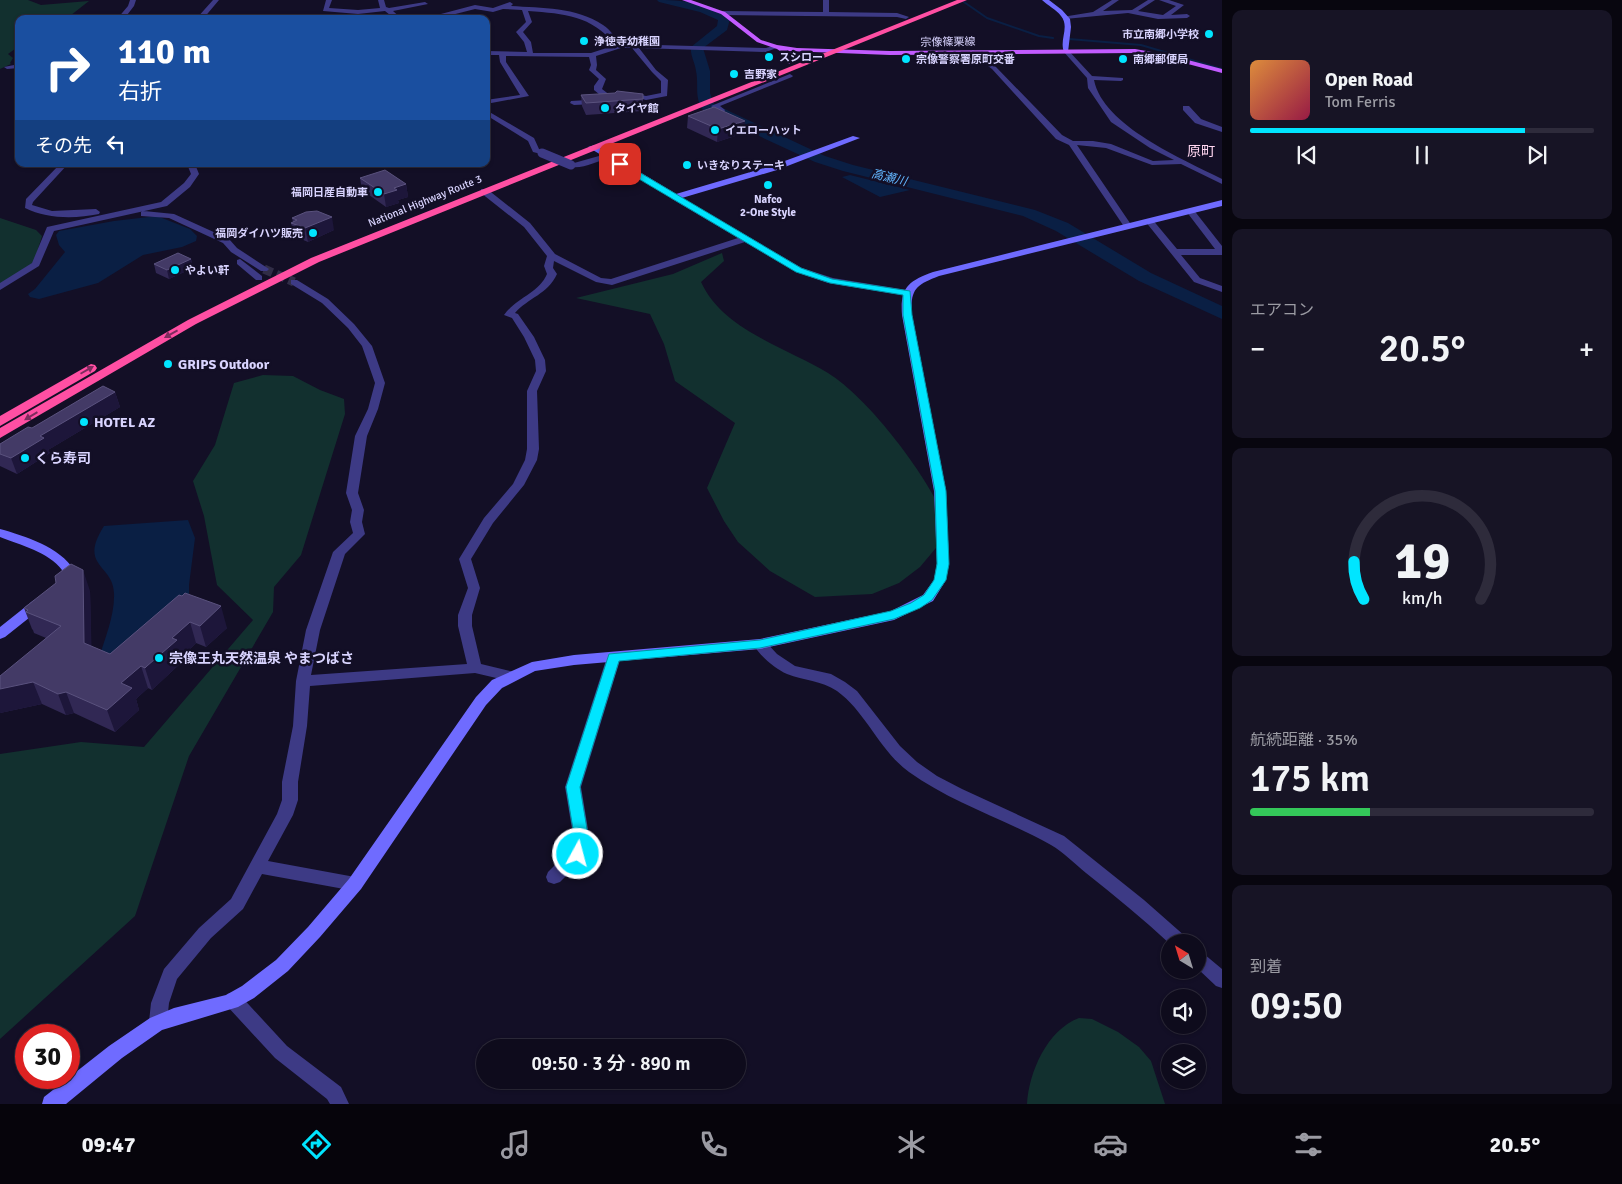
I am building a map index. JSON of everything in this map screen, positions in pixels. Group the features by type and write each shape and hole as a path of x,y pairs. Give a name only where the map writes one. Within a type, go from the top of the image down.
{"highway":[{"name":"National Highway Route 3","path":"0,434 184,327 294,270 592,147 789,62 949,0"},
{"name":"National Highway Route 3","path":"712,96 858,42 960,1"},
{"name":"National Highway Route 3","path":"0,422 180,318 261,274 696,103"}],"main road":[{"name":"宗像篠栗線","path":"685,0 723,12 755,38 776,47 818,51 872,52 1145,52 1222,71"},
{"path":"858,42 857,44 860,48 872,52"},
{"path":"776,47 792,56 789,62"}],"street":[{"path":"123,15 131,6 133,0"},
{"path":"203,15 216,0"},
{"path":"329,0 325,10 358,12 425,4"},
{"path":"381,0 383,8 394,15"},
{"path":"446,15 470,8 493,10 519,0"},
{"path":"826,0 826,14"},
{"path":"1045,0 1066,17 1068,24 1063,42 1066,51 1090,78 1092,88 1114,120 1180,162 1222,182"},
{"path":"1094,14 1116,0"},
{"path":"1133,12 1152,0"},
{"path":"1162,0 1181,5 1163,17"},
{"path":"504,7 575,14 604,29 611,34 616,44 620,46"},
{"path":"524,8 529,22 519,32 531,48 530,54"},
{"path":"723,12 897,15 906,17"},
{"path":"1066,17 1133,12 1163,17 1187,16"},
{"path":"490,53 592,55 620,46 635,48 766,50 776,47"},
{"path":"624,93 630,96 646,98 664,94 665,80 654,71 635,48"},
{"path":"973,52 994,68 1059,138 1072,143 1093,143 1108,146 1152,163 1180,162"},
{"path":"490,101 525,96 502,62 502,54"},
{"path":"574,103 612,100 598,90 598,86 603,80 592,70 594,65 592,55"},
{"path":"7,66 15,66"},
{"path":"721,110 715,106 790,76"},
{"path":"1090,78 1122,79"},
{"path":"1186,108 1198,121 1222,130"},
{"path":"490,114 531,140 536,150 571,165 606,156"},
{"path":"675,197 774,168 856,138"},
{"path":"1072,143 1128,226"},
{"path":"592,147 787,265 810,274 860,286 907,293"},
{"path":"61,167 29,201 28,206 40,211 110,212 113,214"},
{"path":"0,287 30,269 38,260 50,228 164,204 187,185 195,174 192,167"},
{"path":"484,191 528,225 552,256 599,280 612,282 744,240"},
{"path":"51,1104 158,1022 214,1008 233,1000 277,970 339,904 355,884 481,701 497,684 509,676 532,667 574,660 760,644 894,615 916,606 928,598 940,580 943,564 940,491 907,315 907,293 917,282 936,274 1222,202"},
{"path":"1190,211 1222,252"},
{"path":"63,225 144,214 171,216 205,234 226,241 234,250 236,258 243,265 261,274"},
{"path":"1149,221 1197,280 1222,289"},
{"path":"1175,252 1222,252"},
{"path":"475,668 465,626 465,615 474,588 464,559 488,522 518,485 531,460 533,449 532,391 541,371 540,360 529,337 515,316 509,315 512,309 539,291 551,278 552,274 548,271 548,265 552,256"},
{"path":"294,270 307,282 338,302 332,308"},
{"path":"158,1022 160,1003 170,975 205,933 237,904 285,815 290,800 290,782 300,726 303,680 313,630 339,552 359,534 356,522 358,510 352,493 361,436 373,409 380,383 366,346 325,301 294,282"},
{"path":"0,533 56,557 65,563 68,570 67,577 53,592 0,634"},
{"path":"760,644 772,657 791,670 826,678 852,695 895,750 912,766 957,794 985,805 1058,841 1171,934"},
{"path":"554,877 578,854 582,841 573,787 614,657"},
{"path":"303,680 475,668 509,676"},
{"path":"258,866 355,884"},
{"path":"1206,966 1222,980"},
{"path":"233,1000 281,1052 334,1094 340,1104"}],"green space":[{"path":"0,0 28,0 41,5 89,1 71,15 15,15 15,49 8,54 13,58 11,64 0,69"},
{"path":"0,218 36,230 42,236 34,262 0,285"},
{"path":"722,253 724,261 701,282 711,299 724,313 757,336 828,373 843,384 876,416 892,435 932,493 945,522 946,536 920,567 899,583 872,594 815,597 770,571 738,542 724,521 707,488 735,423 675,381 664,344 650,314 576,298 673,274"},
{"path":"263,375 293,376 320,390 344,399 345,414 301,555 274,587 273,612 189,756 135,916 0,1039 0,754 81,742 144,747 253,620 217,585 204,516 193,481 215,445 234,383"},
{"path":"1079,1018 1092,1019 1118,1032 1139,1047 1151,1061 1165,1104 1027,1104 1031,1079 1049,1042 1068,1024"}],"water":[{"path":"850,175 910,190 880,197 842,177"},
{"path":"157,216 190,229 197,236 196,241 182,247 143,255 98,283 39,299 30,297 28,294 35,289 65,252 59,245 56,235 59,231 114,221"},
{"path":"188,520 195,538 189,585 189,603 119,666 99,658 109,626 114,601 112,583 95,558 94,550 97,539 104,526"}],"building":[{"path":"617,91 643,94 643,99 586,103 581,95 615,93"},
{"path":"714,107 745,121 718,129 688,116"},
{"path":"385,170 406,184 394,188 397,190 384,194 360,178"},
{"path":"317,211 332,217 305,228 291,223 297,220 292,218 306,212"},
{"path":"178,253 191,259 167,270 154,264"},
{"path":"103,386 115,392 40,436 44,438 11,458 0,454 0,444 28,427 32,428"},
{"path":"71,564 83,570 84,643 110,654 179,595 182,596 185,593 221,606 200,626 190,622 172,638 177,640 145,668 141,666 121,683 132,688 107,710 66,692 58,694 33,682 0,689 0,676 61,626 26,612 28,610 24,608 56,583 55,576"}],"waterway":[{"name":"高瀬川","path":"663,0 704,9 724,19 723,27 697,47 703,71 704,97 708,107 820,159 848,168 1029,213 1062,227 1145,277 1222,313"},
{"path":"961,0 987,18 1039,36 1053,38"},
{"path":"1069,39 1141,45 1222,69"}],"tunnel":[{"path":"264,269 294,282"}],"place":[{"name":"市立南郷小学校","path":"1209,34"},
{"name":"浄徳寺幼稚園","path":"584,41"},
{"name":"スシロー","path":"769,57"},
{"name":"宗像警察署原町交番","path":"906,59"},
{"name":"南郷郵便局","path":"1123,59"},
{"name":"吉野家","path":"734,74"},
{"name":"タイヤ館","path":"605,108"},
{"name":"イエローハット","path":"715,130"},
{"name":"いきなりステーキ","path":"687,165"},
{"name":"Nafco 2-One Style","path":"768,185"},
{"name":"福岡日産自動車","path":"378,192"},
{"name":"福岡ダイハツ販売","path":"313,233"},
{"name":"やよい軒","path":"175,270"},
{"name":"GRIPS Outdoor","path":"168,364"},
{"name":"HOTEL AZ","path":"84,422"},
{"name":"くら寿司","path":"25,458"},
{"name":"宗像王丸天然温泉 やまつばさ","path":"159,658"}],"district":[{"name":"原町","path":"1201,151"}],"route":[{"path":"578,854 582,841 573,787 604,682 614,657 760,644 894,615 916,606 928,598 940,580 943,564 940,491 907,315 907,293 830,281 798,270 620,164"}]}
